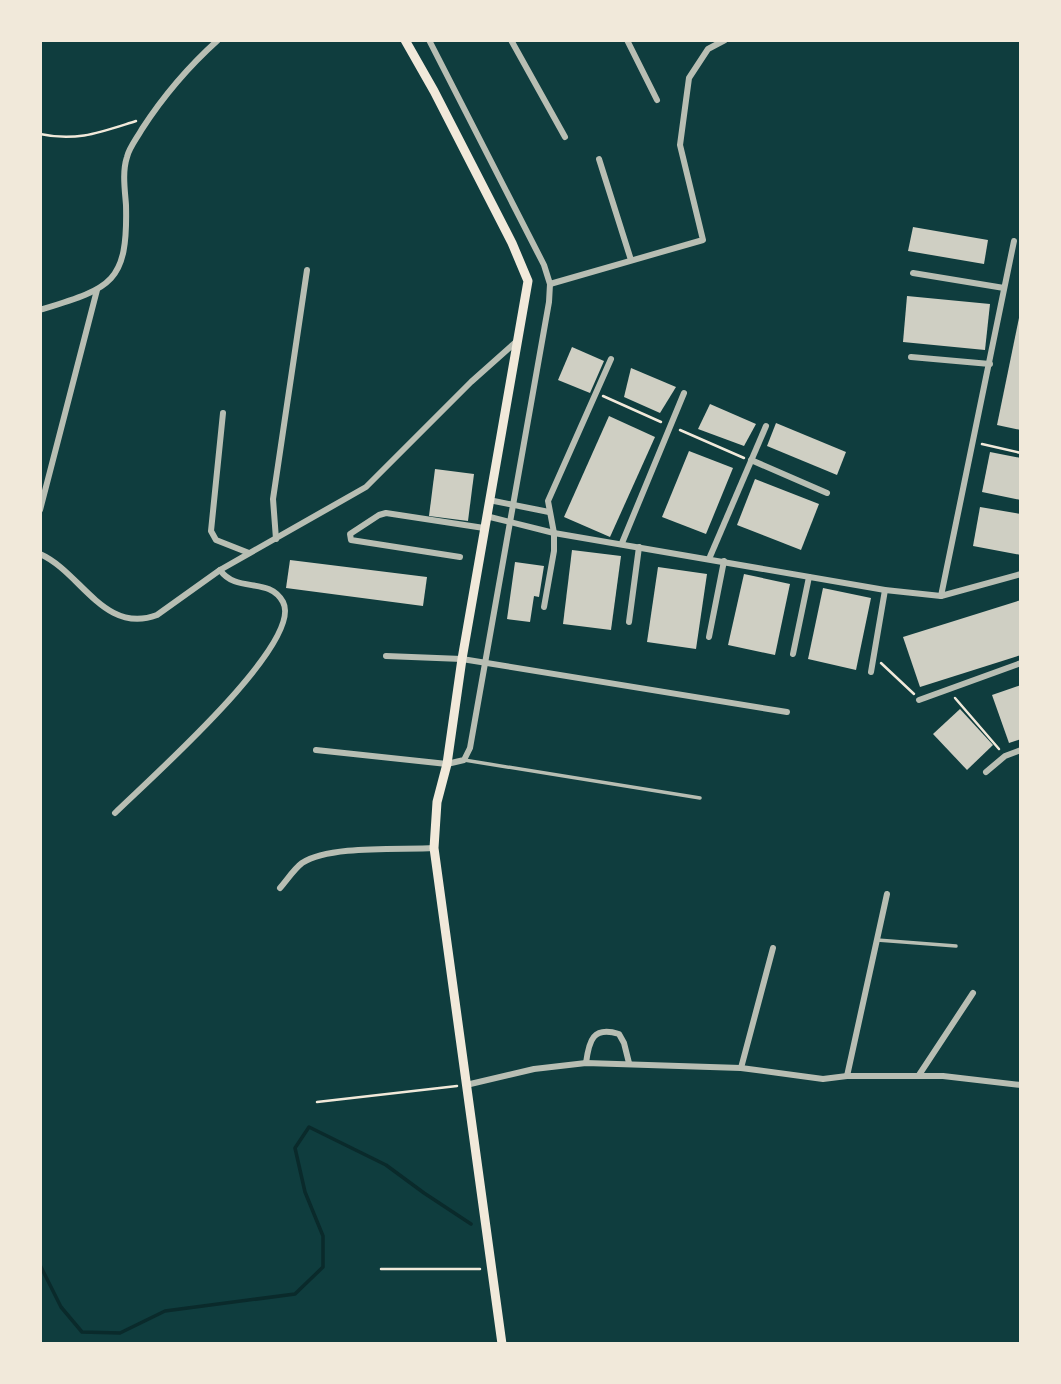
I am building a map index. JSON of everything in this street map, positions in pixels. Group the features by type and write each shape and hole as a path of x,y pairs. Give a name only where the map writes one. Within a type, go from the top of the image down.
{"main road":[{"path":"405,40 512,243 526,272 528,290 486,516 447,764 437,802 434,848 502,1344"}],"street":[{"path":"40,310 97,289 118,271 123,260 127,157 176,80 218,40"},
{"path":"316,750 447,764 464,760 470,748 549,302 550,284 544,265 429,40"},
{"path":"511,40 565,136"},
{"path":"627,40 657,100"},
{"path":"550,284 702,240 680,145 689,78 708,49 725,40"},
{"path":"599,159 631,260"},
{"path":"941,596 1014,241"},
{"path":"276,539 273,499 307,270"},
{"path":"913,273 1004,288"},
{"path":"40,510 97,289"},
{"path":"40,554 57,564 98,604 130,619 149,618 164,611 220,570 366,487 471,382 519,340"},
{"path":"911,357 990,364"},
{"path":"544,607 554,551 554,533 548,501 611,359"},
{"path":"622,544 684,393"},
{"path":"223,414 211,531 216,540 249,553"},
{"path":"709,559 766,426"},
{"path":"751,460 827,493"},
{"path":"489,500 549,512"},
{"path":"460,557 351,540 350,534 386,513 484,528"},
{"path":"486,516 554,533 885,590 941,596 1021,575"},
{"path":"629,622 639,547"},
{"path":"709,638 724,561"},
{"path":"115,813 219,713 268,652 283,628 287,612 279,596 262,587 233,583 226,579 220,570"},
{"path":"793,654 809,578"},
{"path":"871,671 885,590"},
{"path":"386,656 484,662 787,712"},
{"path":"919,700 1021,663"},
{"path":"986,772 1004,755 1021,750"},
{"path":"280,888 300,864 317,856 334,852 434,848"},
{"path":"847,1076 887,894"},
{"path":"741,1068 773,948"},
{"path":"919,1075 973,993"},
{"path":"586,1063 589,1043 598,1033 608,1031 619,1034 625,1043 629,1063"},
{"path":"466,1085 534,1069 586,1063 741,1068 823,1079 919,1075 1021,1085"}],"lane":[{"path":"464,760 700,798"},
{"path":"877,940 956,946"}],"path":[{"path":"40,134 76,138 151,116"},
{"path":"597,393 751,460"},
{"path":"972,442 1021,453"},
{"path":"873,655 919,700"},
{"path":"948,691 1004,755"},
{"path":"317,1102 466,1085"},
{"path":"382,1269 493,1269"}],"building":[{"path":"913,227 988,240 984,264 908,251"},
{"path":"907,296 990,304 985,350 903,342"},
{"path":"1021,313 1021,430 997,425"},
{"path":"572,347 604,361 590,393 558,380"},
{"path":"631,368 676,387 660,413 624,397"},
{"path":"710,404 756,424 744,446 698,429"},
{"path":"609,416 655,437 610,537 564,517"},
{"path":"776,423 846,452 837,475 767,446"},
{"path":"689,451 733,468 706,534 662,517"},
{"path":"990,452 1021,458 1021,500 982,492"},
{"path":"435,469 474,474 468,521 429,516"},
{"path":"755,479 819,504 801,550 737,525"},
{"path":"980,507 1021,514 1021,555 973,546"},
{"path":"572,550 621,556 611,630 563,624"},
{"path":"290,560 427,577 423,606 286,588"},
{"path":"515,562 544,566 539,597 534,596 530,622 507,619"},
{"path":"658,567 707,574 696,649 647,642"},
{"path":"744,574 790,584 775,655 728,645"},
{"path":"823,588 871,598 856,670 808,659"},
{"path":"1021,600 1021,655 920,687 903,637"},
{"path":"1021,685 1021,739 1009,743 992,695"},
{"path":"960,709 993,745 967,770 933,734"}],"waterway":[{"path":"40,1265 61,1307 82,1332 120,1333 165,1311 295,1294 323,1267 323,1236 305,1192 295,1148 309,1127 386,1165 471,1224"}]}
